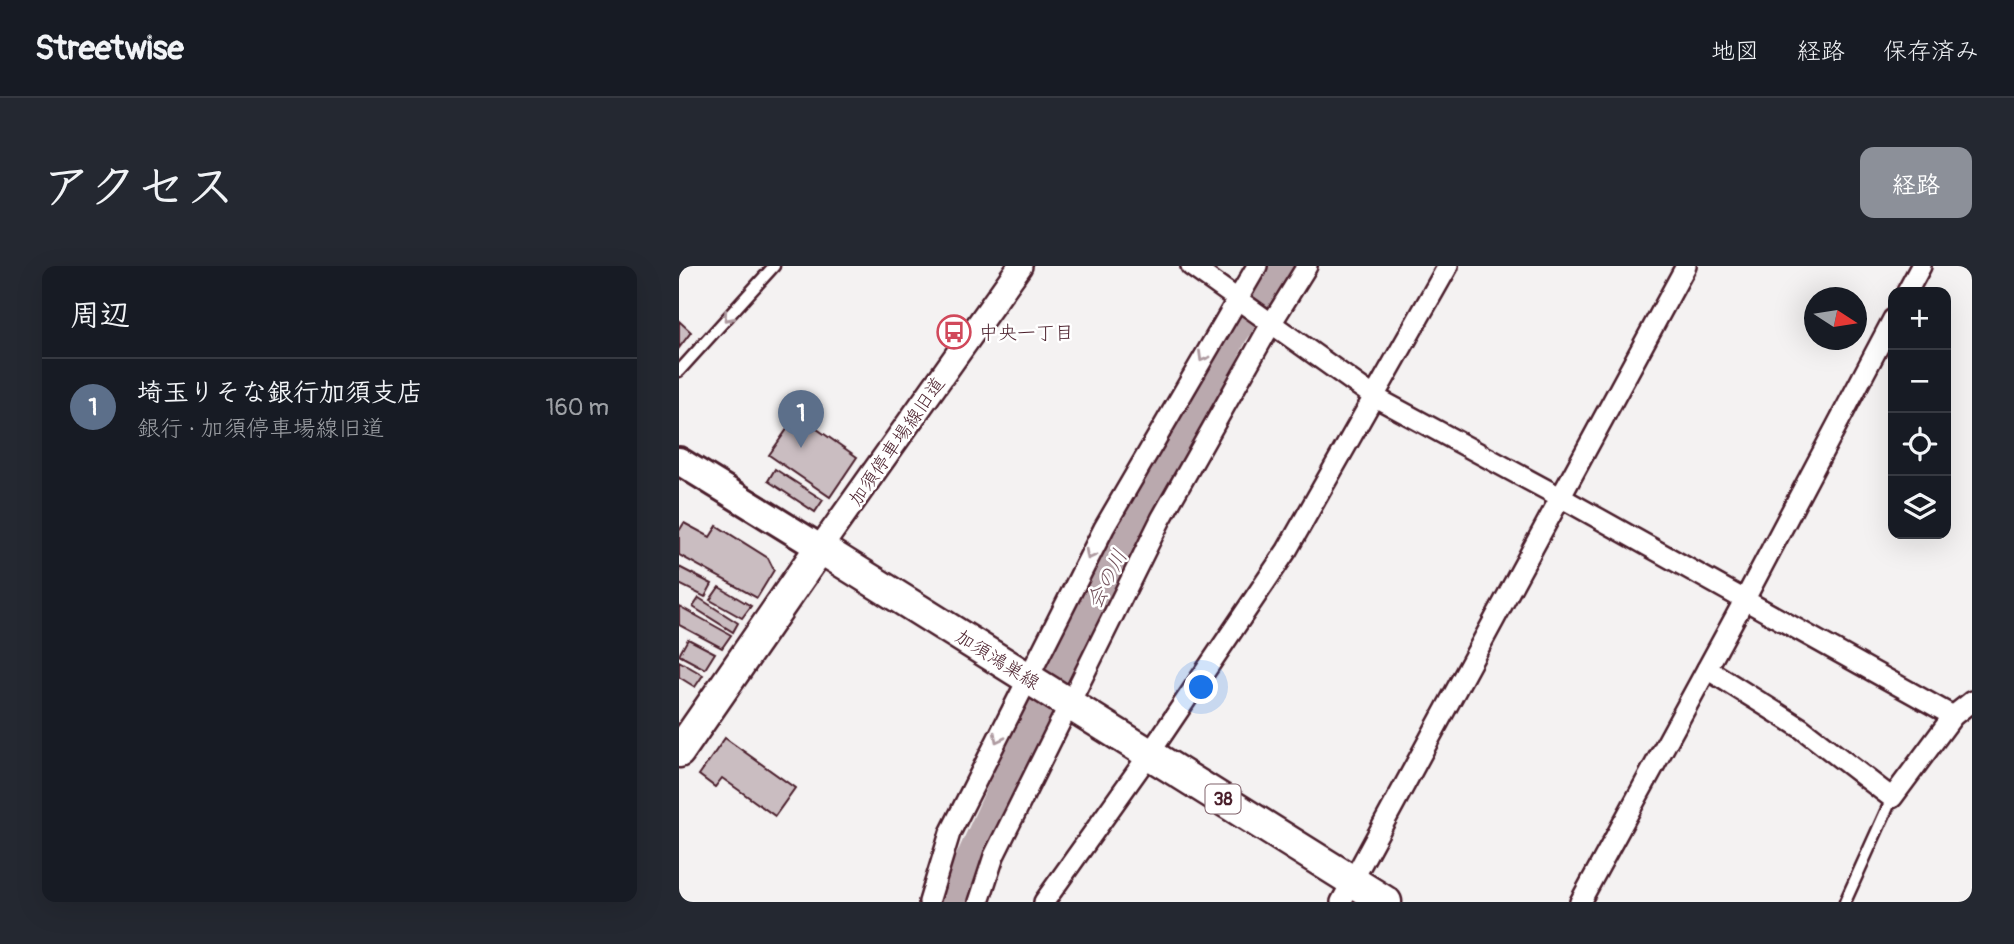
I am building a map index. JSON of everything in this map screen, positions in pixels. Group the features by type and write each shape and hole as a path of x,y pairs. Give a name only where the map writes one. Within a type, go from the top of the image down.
{"main road":[{"path":"679,461 820,548 679,752"},
{"name":"加須鴻巣線","path":"820,548 1150,753 1347,892 1386,902"}],"street":[{"name":"加須停車場線旧道","path":"820,548 1020,266"},
{"path":"1191,266 1373,396 1953,716"},
{"path":"979,902 1104,527 1257,266"},
{"path":"929,902 950,833 1161,519 1271,324 1307,266"},
{"path":"1044,902 1150,753 1287,550 1448,266"},
{"path":"1347,892 1686,266"},
{"path":"1910,287 1921,266"},
{"path":"1580,902 1888,328"},
{"path":"1706,669 1801,728 1892,798 1953,716 1972,701"}],"lane":[{"path":"679,371 774,266"},
{"path":"1845,902 1892,798"}],"building":[{"path":"679,321 691,332 679,348"},
{"path":"797,415 857,457 830,497 769,455"},
{"path":"775,469 823,500 815,512 768,481"},
{"path":"684,523 710,537 717,526 768,558 774,570 757,598 679,555 679,531"},
{"path":"679,567 712,584 705,597 679,584"},
{"path":"719,587 751,606 742,618 710,600"},
{"path":"699,598 738,623 733,632 693,607"},
{"path":"679,606 731,635 722,648 679,625"},
{"path":"688,639 715,653 705,669 679,655"},
{"path":"679,661 703,675 695,687 679,677"},
{"path":"725,738 795,788 775,816 722,778 715,787 699,775"}],"waterway":[{"name":"会の川","path":"954,902 1039,715 1171,457 1231,332 1279,266"}],"place":[{"name":"中央一丁目","path":"954,332"},
{"name":"埼玉りそな銀行加須支店","path":"801,448"}]}
